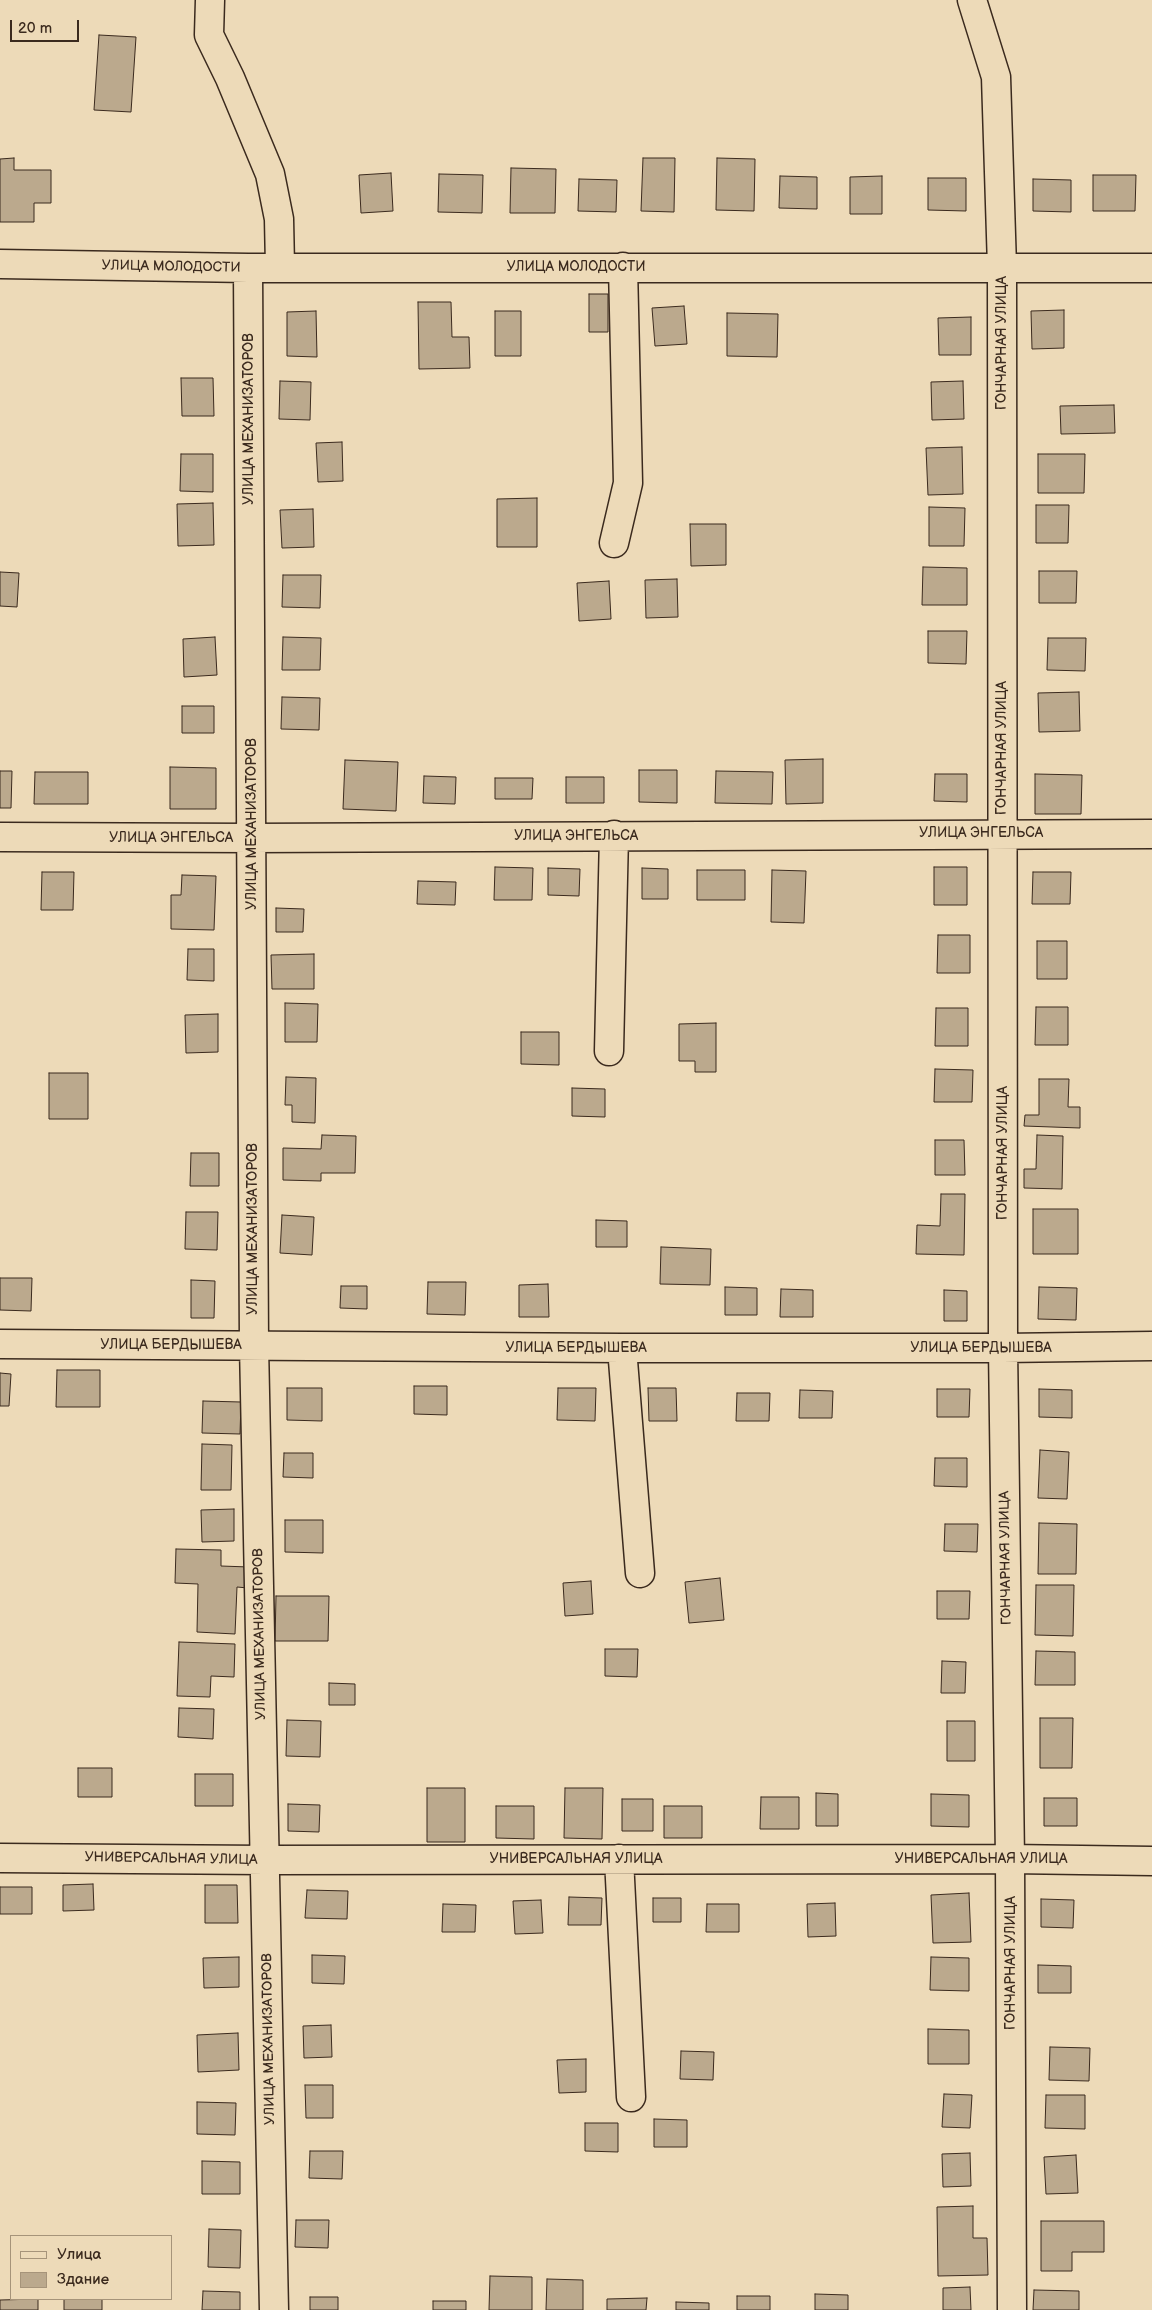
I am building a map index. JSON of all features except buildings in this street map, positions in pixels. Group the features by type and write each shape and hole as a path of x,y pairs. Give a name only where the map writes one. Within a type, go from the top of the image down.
{"street":[{"path":"210,0 209,35 230,78 270,174 279,219 280,267"},
{"name":"ГОНЧАРНАЯ УЛИЦА","path":"972,0 996,77 1002,267 1004,1348 1010,1858 1012,2310"},
{"name":"УЛИЦА МОЛОДОСТИ","path":"0,264 248,268 1152,268"},
{"path":"614,543 628,483 623,267"},
{"name":"УЛИЦА МЕХАНИЗАТОРОВ","path":"248,268 254,1346 274,2310"},
{"name":"УЛИЦА ЭНГЕЛЬСА","path":"0,836 252,838 1002,833 1152,834"},
{"path":"609,1051 614,835"},
{"name":"УЛИЦА БЕРДЫШЕВА","path":"0,1344 622,1348 1152,1346"},
{"path":"622,1348 640,1573"},
{"name":"УНИВЕРСАЛЬНАЯ УЛИЦА","path":"0,1858 265,1860 1010,1858 1152,1861"},
{"path":"620,1859 631,2097"}]}
